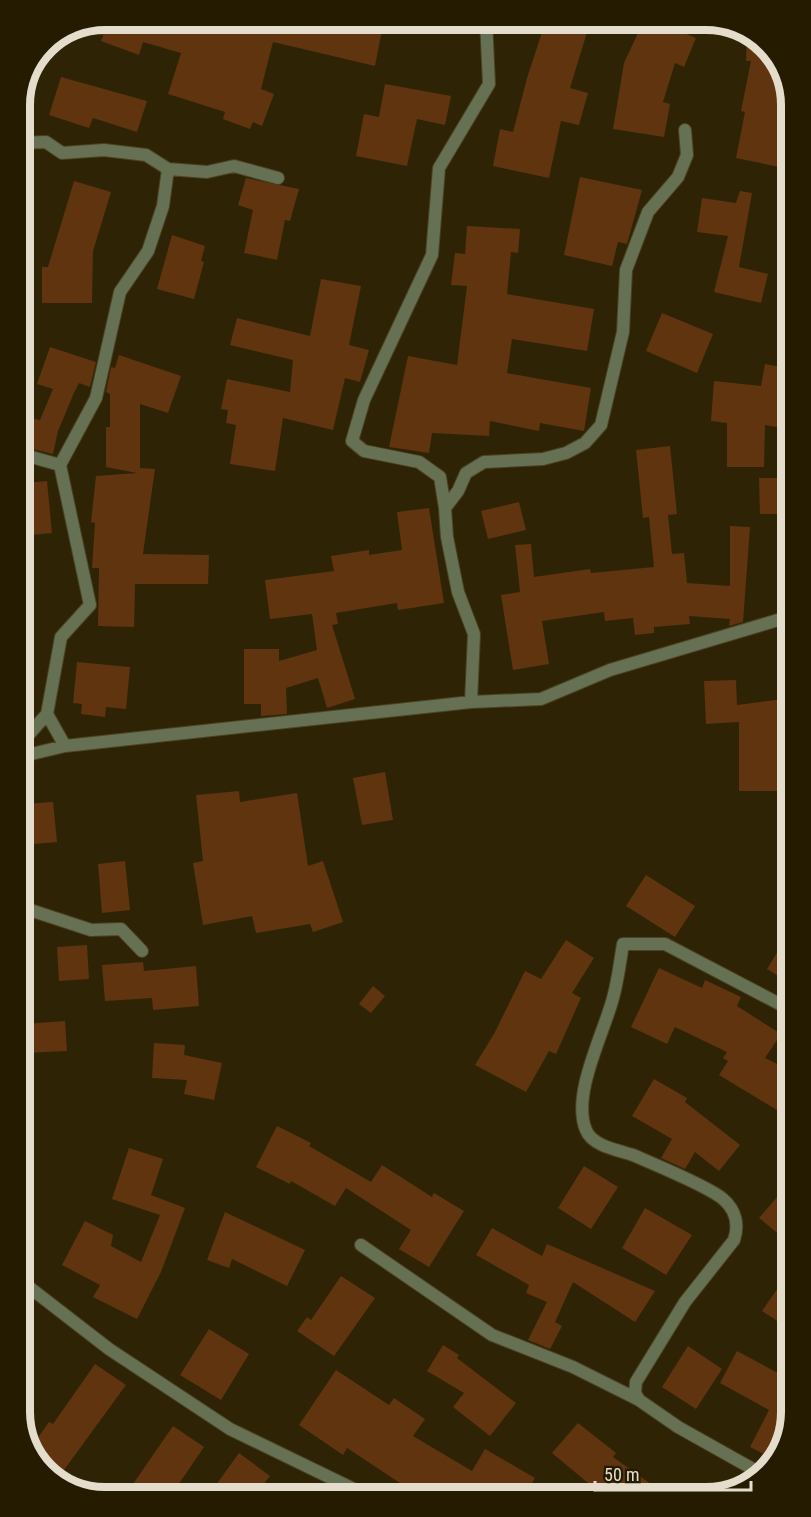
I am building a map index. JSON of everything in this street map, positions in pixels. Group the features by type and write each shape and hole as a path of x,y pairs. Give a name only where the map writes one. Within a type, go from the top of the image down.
{"street":[{"path":"471,702 474,634 458,592 447,537 441,477 419,462 364,451 352,441 364,400 432,255 439,168 489,84 486,30"},
{"path":"445,508 458,491 466,473 484,462 543,459 566,453 585,443 602,425 623,332 626,270 648,212 678,177 687,155 685,130"},
{"path":"30,143 46,142 62,153 104,150 146,155 168,169 207,172 234,166 278,178"},
{"path":"30,733 47,714 61,637 90,605 60,465 96,398 120,292 148,251 162,206 168,169"},
{"path":"30,457 60,465"},
{"path":"30,754 65,746 471,702 541,699 610,670 781,619"},
{"path":"47,714 65,746"},
{"path":"30,910 91,930 121,929 142,951"},
{"path":"639,1400 635,1393 636,1382 685,1302 734,1240 738,1229 735,1215 723,1199 634,1156 598,1142 586,1132 582,1115 583,1091 614,997 623,944 665,944 781,1005"},
{"path":"361,1245 492,1335 573,1367 639,1400 678,1427 753,1469"},
{"path":"30,1288 109,1349 230,1429 350,1487"}],"building":[{"path":"105,30 382,30 375,66 273,42 261,89 274,94 262,126 253,122 250,129 223,119 225,112 168,94 181,53 143,42 139,55 101,41"},
{"path":"543,30 588,30 570,88 588,93 579,125 561,121 549,178 493,166 500,129 513,132"},
{"path":"639,30 677,30 696,38 684,67 675,63 663,102 670,104 664,137 613,129 624,63"},
{"path":"747,42 765,59 780,90 781,156 779,167 736,158 745,112 741,111 751,61 746,61"},
{"path":"61,77 147,101 137,132 93,118 89,128 49,115"},
{"path":"385,84 451,96 445,125 417,119 407,166 356,156 364,114 379,117"},
{"path":"580,177 642,190 627,244 618,242 612,266 564,255"},
{"path":"246,178 299,189 290,221 285,220 277,260 244,253 253,210 238,205"},
{"path":"74,181 111,192 93,251 92,303 42,303 42,267 48,267"},
{"path":"740,191 752,193 739,267 768,274 761,303 714,292 728,236 697,232 702,198 736,203"},
{"path":"467,226 520,229 518,253 511,252 507,294 594,309 587,351 512,339 507,373 591,388 584,431 540,423 539,431 490,421 489,436 432,433 429,453 389,447 408,356 457,365 467,286 451,285 455,253 465,254"},
{"path":"172,235 205,246 201,261 204,262 194,299 157,289"},
{"path":"321,279 361,286 349,345 369,350 360,382 345,378 333,430 283,418 275,471 230,464 236,425 226,423 228,410 221,409 227,379 290,392 293,360 230,345 237,318 310,336"},
{"path":"662,313 713,334 697,373 646,351"},
{"path":"50,347 96,362 90,387 79,383 73,395 58,431 53,454 30,448 30,418 40,420 53,389 37,384"},
{"path":"119,355 181,376 168,413 140,404 140,468 155,469 143,554 209,555 208,584 135,584 134,627 98,626 99,568 92,568 95,523 91,522 96,476 137,473 106,467 106,427 110,427 110,394 106,392 111,367 115,368"},
{"path":"765,364 781,367 781,428 765,425 764,467 727,467 727,423 711,421 714,381 761,386"},
{"path":"670,446 677,514 668,515 672,554 684,553 687,583 730,586 730,526 750,527 743,622 729,626 730,619 689,616 690,624 654,627 654,633 635,635 633,618 605,621 604,612 542,621 549,664 513,670 501,595 520,592 515,545 531,544 534,577 590,569 591,573 654,567 649,517 643,518 636,450"},
{"path":"759,478 781,478 781,514 760,514"},
{"path":"47,481 52,533 30,535 30,482"},
{"path":"519,502 526,530 488,539 481,511"},
{"path":"429,508 444,603 398,610 397,603 336,613 338,624 332,625 355,699 327,708 318,678 286,688 287,714 261,716 261,704 244,704 244,649 279,649 279,661 317,650 312,614 270,619 265,580 334,571 331,556 369,550 369,555 402,550 397,512"},
{"path":"77,662 130,667 126,709 106,707 105,717 81,714 82,704 73,703"},
{"path":"736,680 737,705 781,699 781,791 739,791 739,722 706,724 704,681"},
{"path":"385,772 393,820 362,825 353,778"},
{"path":"239,791 240,802 297,793 308,866 323,861 343,922 313,932 310,924 256,933 252,916 203,925 193,863 203,861 196,795"},
{"path":"53,802 57,842 30,844 30,804"},
{"path":"125,861 130,910 102,913 98,864"},
{"path":"646,875 695,906 675,937 626,906"},
{"path":"566,940 594,958 572,993 581,998 556,1054 549,1051 526,1092 475,1065 495,1032 525,971 541,979"},
{"path":"87,945 89,979 59,981 57,947"},
{"path":"781,946 781,978 767,969"},
{"path":"143,962 144,971 196,966 199,1006 153,1010 152,998 105,1001 102,965"},
{"path":"659,968 702,988 705,980 741,997 737,1006 781,1034 765,1058 781,1066 781,1113 719,1075 728,1061 723,1058 727,1052 675,1027 667,1044 631,1027"},
{"path":"373,986 385,996 371,1013 359,1004"},
{"path":"65,1021 67,1051 30,1053 30,1024"},
{"path":"154,1043 185,1045 184,1055 222,1063 214,1100 184,1094 187,1080 152,1078"},
{"path":"654,1079 687,1098 685,1102 740,1145 719,1171 695,1152 685,1169 661,1158 672,1139 632,1116"},
{"path":"277,1126 311,1143 309,1146 371,1182 382,1165 432,1197 434,1193 464,1211 429,1267 399,1249 411,1230 346,1188 335,1206 291,1181 290,1184 256,1167"},
{"path":"129,1148 163,1159 151,1195 185,1208 161,1272 137,1319 93,1297 100,1285 62,1265 85,1221 113,1235 111,1246 141,1262 160,1215 112,1199"},
{"path":"584,1166 618,1187 591,1229 558,1208"},
{"path":"781,1192 781,1236 759,1218"},
{"path":"645,1208 692,1235 666,1275 622,1248"},
{"path":"225,1212 305,1250 287,1286 232,1259 229,1268 207,1260"},
{"path":"492,1228 542,1256 547,1244 655,1291 635,1322 573,1282 555,1322 562,1326 550,1349 528,1340 547,1302 526,1293 529,1285 476,1255"},
{"path":"341,1276 375,1298 334,1356 297,1331 307,1317 311,1320"},
{"path":"781,1283 781,1323 762,1311"},
{"path":"209,1329 249,1354 221,1400 180,1375"},
{"path":"443,1345 459,1355 457,1358 516,1403 490,1436 453,1407 464,1393 427,1371"},
{"path":"688,1346 722,1369 696,1409 662,1387"},
{"path":"737,1351 781,1375 780,1422 777,1436 767,1455 750,1447 769,1410 720,1383"},
{"path":"95,1364 126,1385 62,1473 46,1458 36,1441 49,1422 53,1424"},
{"path":"336,1370 389,1405 394,1398 425,1419 413,1436 472,1471 485,1449 535,1478 530,1487 398,1487 400,1483 347,1448 343,1455 299,1425"},
{"path":"578,1423 616,1453 613,1457 655,1487 593,1487 552,1453"},
{"path":"173,1426 204,1447 177,1487 131,1487"},
{"path":"239,1453 270,1476 265,1482 272,1487 214,1487"}]}
